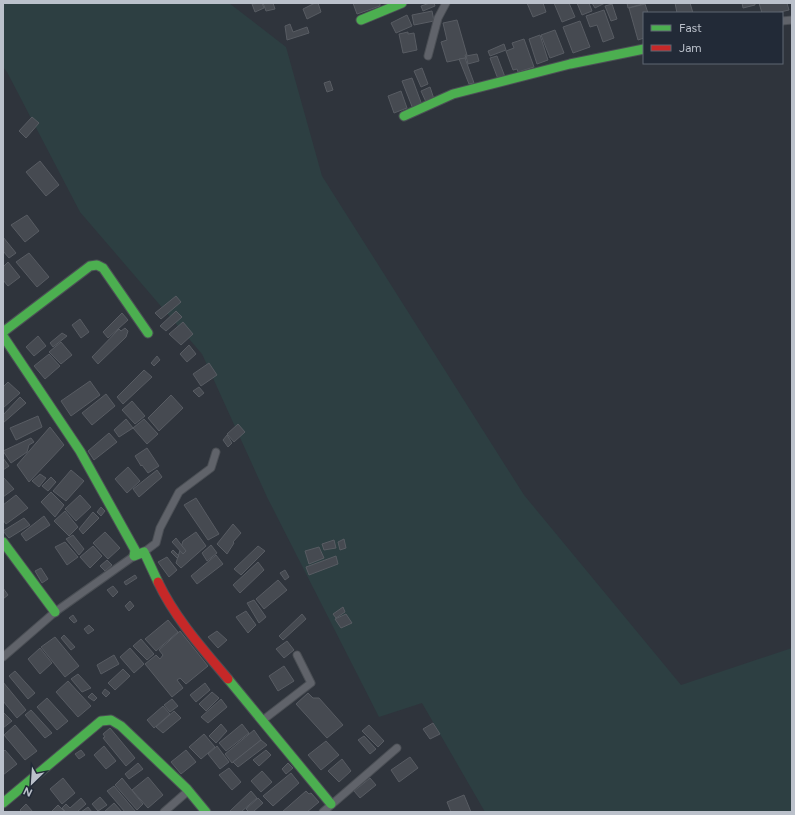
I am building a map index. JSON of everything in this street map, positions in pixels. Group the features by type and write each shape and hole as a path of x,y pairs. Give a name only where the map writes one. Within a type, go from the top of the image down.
{"street":[{"path":"361,20 402,3"},
{"path":"428,56 438,18 446,3"},
{"path":"404,116 453,94 570,64 643,49"},
{"path":"3,332 90,266 96,265 103,268 148,333"},
{"path":"3,336 80,451 135,550 134,556"},
{"path":"3,657 55,612 134,556 144,552 156,543 160,528 179,492 211,468 216,452"},
{"path":"3,542 55,612"},
{"path":"144,552 169,604 198,644 263,720 331,804"},
{"path":"263,720 311,683 297,656"},
{"path":"3,803 101,721 111,720 121,726 188,791 206,812"},
{"path":"323,812 397,748"},
{"path":"164,812 188,791"}],"shaded area":[{"path":"3,3 229,3 286,47 322,176 524,495 681,685 792,648 792,812 485,812 422,703 379,717 267,497 202,354 80,212 3,67"}],"building":[{"path":"262,3 264,8 255,12 252,4"},
{"path":"263,3 273,3 275,9 266,11"},
{"path":"318,3 321,12 307,19 303,9"},
{"path":"353,3 380,3 380,6 357,14"},
{"path":"434,3 435,6 423,11 421,6"},
{"path":"527,3 543,3 546,12 533,17"},
{"path":"554,3 569,3 575,17 562,22"},
{"path":"577,3 589,3 592,11 582,15"},
{"path":"592,3 605,3 595,8"},
{"path":"627,3 646,3 628,8"},
{"path":"675,3 690,3 693,12 677,12"},
{"path":"742,3 755,3 755,5 743,8"},
{"path":"759,3 787,3 789,10 780,12 762,12"},
{"path":"612,4 617,19 611,21 605,6"},
{"path":"645,4 648,12 643,12 643,38 638,40 629,8"},
{"path":"604,10 614,38 603,42 597,25 590,27 586,16"},
{"path":"432,11 434,21 414,25 412,15"},
{"path":"407,15 412,26 396,33 391,23"},
{"path":"457,20 467,55 465,55 466,58 447,62 441,42 447,40 443,23"},
{"path":"580,21 590,47 573,53 563,27"},
{"path":"290,24 293,32 307,27 309,33 287,40 285,26"},
{"path":"555,30 564,53 550,58 541,35"},
{"path":"408,32 408,34 414,33 417,50 403,53 399,34"},
{"path":"540,35 548,60 537,64 529,39"},
{"path":"524,39 534,67 518,72 517,69 513,70 506,51 514,48 512,43"},
{"path":"504,44 506,50 490,56 488,51"},
{"path":"477,54 479,61 468,64 466,56"},
{"path":"497,56 505,77 498,79 490,58"},
{"path":"465,58 474,83 469,84 459,59"},
{"path":"422,68 428,84 421,87 414,71"},
{"path":"412,78 422,105 413,109 402,81"},
{"path":"330,81 333,90 327,92 324,83"},
{"path":"430,87 434,99 426,102 421,91"},
{"path":"401,91 407,108 394,113 388,96"},
{"path":"32,117 39,123 26,138 19,131"},
{"path":"40,161 59,185 46,196 26,172"},
{"path":"27,215 39,231 25,242 11,225"},
{"path":"3,237 16,253 9,258 3,251"},
{"path":"29,253 49,277 37,287 16,262"},
{"path":"8,262 20,277 8,286 3,280 3,267"},
{"path":"176,296 181,302 161,319 155,313"},
{"path":"176,311 182,317 166,331 160,326"},
{"path":"122,313 128,320 108,338 103,332"},
{"path":"80,319 89,332 81,338 72,325"},
{"path":"183,322 193,334 181,345 169,334"},
{"path":"125,328 128,331 126,337 98,364 92,357 119,329 121,331"},
{"path":"62,333 67,336 53,347 50,343"},
{"path":"38,336 46,346 34,356 26,347"},
{"path":"61,342 72,355 61,364 49,352"},
{"path":"189,345 196,354 187,362 180,354"},
{"path":"49,354 60,366 45,379 34,366"},
{"path":"157,356 160,360 154,366 151,363"},
{"path":"209,363 217,375 201,386 193,374"},
{"path":"144,370 152,377 123,404 117,397"},
{"path":"90,381 100,395 71,416 61,401"},
{"path":"8,382 20,393 3,408 3,387"},
{"path":"199,387 204,393 199,397 193,391"},
{"path":"106,394 115,406 92,425 82,413"},
{"path":"171,395 183,408 159,431 148,418"},
{"path":"20,397 26,403 3,423 3,415"},
{"path":"132,401 145,416 135,424 122,410"},
{"path":"38,416 42,427 16,440 10,428"},
{"path":"126,419 133,428 119,437 114,430"},
{"path":"144,419 158,434 147,444 133,428"},
{"path":"238,424 245,432 234,442 227,434"},
{"path":"50,427 64,445 29,482 17,465"},
{"path":"109,433 117,442 94,460 88,451"},
{"path":"227,435 232,443 228,447 223,440"},
{"path":"31,438 34,442 29,445 27,452 11,463 3,451"},
{"path":"147,448 159,466 148,473 142,465 141,466 135,456"},
{"path":"3,458 9,466 3,470"},
{"path":"128,467 140,481 127,493 115,479"},
{"path":"71,470 84,481 66,501 53,491"},
{"path":"157,470 162,477 139,497 133,489"},
{"path":"40,474 46,478 39,487 32,481"},
{"path":"3,477 14,489 3,497"},
{"path":"51,477 56,482 48,491 42,486"},
{"path":"51,492 64,505 55,517 41,502"},
{"path":"16,495 28,508 6,524 3,520 3,505"},
{"path":"80,495 91,507 76,521 65,509"},
{"path":"196,498 219,534 208,540 184,505"},
{"path":"101,507 105,511 101,516 97,512"},
{"path":"65,511 78,527 69,536 54,521"},
{"path":"93,512 99,518 83,534 79,529"},
{"path":"44,516 50,525 26,541 21,534"},
{"path":"24,518 30,525 9,538 3,531"},
{"path":"233,524 241,533 233,542 234,543 227,554 217,544"},
{"path":"105,532 120,548 108,559 93,543"},
{"path":"196,532 206,546 181,568 176,563 183,541"},
{"path":"73,535 84,549 79,555 66,539"},
{"path":"176,538 186,551 183,554 172,542"},
{"path":"344,539 346,548 340,550 338,542"},
{"path":"334,540 336,548 324,550 322,544"},
{"path":"65,542 78,557 67,565 55,547"},
{"path":"211,545 217,553 207,561 202,553"},
{"path":"93,546 102,556 90,568 80,557"},
{"path":"258,546 265,551 241,575 234,569"},
{"path":"319,547 324,558 309,564 305,551"},
{"path":"173,550 179,556 177,558 171,552"},
{"path":"216,555 223,564 197,584 191,576"},
{"path":"336,556 338,564 309,575 306,567"},
{"path":"167,557 177,570 169,577 158,562"},
{"path":"107,560 112,565 105,571 100,566"},
{"path":"258,562 264,570 240,593 233,585"},
{"path":"41,568 48,579 42,583 35,571"},
{"path":"285,570 289,577 285,580 280,573"},
{"path":"135,575 137,578 126,585 124,582"},
{"path":"278,580 287,590 264,609 256,599"},
{"path":"113,586 118,592 113,597 107,590"},
{"path":"3,588 8,595 3,599"},
{"path":"254,600 266,617 259,623 247,603"},
{"path":"130,601 134,606 129,611 125,606"},
{"path":"343,607 345,612 336,618 333,614"},
{"path":"246,611 256,625 248,633 236,617"},
{"path":"302,614 306,619 283,640 279,636"},
{"path":"346,614 352,623 341,628 335,619"},
{"path":"73,615 77,621 74,623 69,618"},
{"path":"168,620 178,632 156,651 145,639"},
{"path":"89,625 94,630 88,634 84,629"},
{"path":"180,631 208,666 186,684 180,678 177,680 183,688 172,697 145,664 156,655 160,659 163,655 159,650"},
{"path":"217,631 227,640 218,648 208,637"},
{"path":"64,635 75,647 71,650 61,638"},
{"path":"55,637 79,666 65,677 41,647"},
{"path":"141,639 154,654 147,660 133,646"},
{"path":"287,641 294,650 284,658 276,649"},
{"path":"40,648 52,663 40,674 28,659"},
{"path":"130,648 144,664 134,673 120,657"},
{"path":"114,655 119,664 101,674 97,665"},
{"path":"284,666 294,681 278,691 269,676"},
{"path":"123,669 130,676 115,690 108,683"},
{"path":"15,671 35,693 28,699 9,676"},
{"path":"78,674 91,688 82,692 71,679"},
{"path":"68,681 91,706 78,717 56,692"},
{"path":"3,682 26,710 17,718 3,701"},
{"path":"205,683 210,690 196,702 190,695"},
{"path":"105,689 110,693 106,697 102,693"},
{"path":"212,692 219,698 206,711 199,704"},
{"path":"92,693 97,698 94,701 88,697"},
{"path":"308,693 313,698 319,698 343,725 327,738 296,704"},
{"path":"47,698 68,721 57,730 37,707"},
{"path":"172,699 178,706 170,712 164,705"},
{"path":"221,699 227,707 208,723 201,717"},
{"path":"163,706 170,714 154,728 147,720"},
{"path":"31,710 52,733 45,738 25,715"},
{"path":"174,711 181,718 163,733 156,727"},
{"path":"4,713 12,721 3,728 3,714"},
{"path":"433,723 440,734 430,739 423,729"},
{"path":"221,724 227,731 216,743 209,736"},
{"path":"242,724 249,733 226,751 219,743"},
{"path":"15,725 37,751 25,760 4,735"},
{"path":"369,725 384,741 378,747 362,731"},
{"path":"110,728 135,758 126,766 103,738 105,737 103,734"},
{"path":"254,730 261,740 232,763 225,754"},
{"path":"204,734 215,747 201,759 189,747"},
{"path":"364,736 376,749 370,754 358,740"},
{"path":"261,740 267,745 238,767 233,762"},
{"path":"326,741 339,755 321,770 308,755"},
{"path":"104,746 116,761 106,769 94,755"},
{"path":"217,746 229,762 220,769 208,754"},
{"path":"5,750 17,764 3,775 3,752"},
{"path":"81,750 85,755 79,759 75,754"},
{"path":"186,750 196,762 181,774 171,762"},
{"path":"266,750 271,755 259,766 253,760"},
{"path":"410,757 418,768 399,782 391,770"},
{"path":"342,759 351,771 339,782 328,771"},
{"path":"138,763 143,769 129,779 125,774"},
{"path":"288,763 293,768 286,774 282,769"},
{"path":"229,768 241,782 232,790 219,775"},
{"path":"262,771 272,782 261,792 251,781"},
{"path":"291,773 299,783 273,806 263,796"},
{"path":"148,777 163,795 148,808 132,790"},
{"path":"63,778 75,793 62,804 50,789"},
{"path":"122,778 143,804 137,810 115,785"},
{"path":"370,778 376,785 360,798 354,791"},
{"path":"114,786 136,812 125,812 107,791"},
{"path":"251,791 257,798 241,812 229,812"},
{"path":"306,791 309,794 311,793 319,802 307,812 282,812"},
{"path":"464,795 471,812 451,812 447,802"},
{"path":"100,797 107,805 98,811 92,804"},
{"path":"81,798 86,804 77,812 66,812 62,808 66,804 70,808"},
{"path":"258,798 263,803 253,812 249,812 246,809"},
{"path":"114,803 122,812 104,812"},
{"path":"26,804 33,812 22,812 20,810"},
{"path":"58,805 65,812 51,812"},
{"path":"88,807 92,812 81,812"}],"traffic: fast":[{"path":"361,20 402,3"},
{"path":"404,116 453,94 570,64 643,49"},
{"path":"3,332 90,266 97,265 103,268 148,333"},
{"path":"3,336 80,451 135,550 134,556 144,552 158,582"},
{"path":"3,542 55,612"},
{"path":"228,679 331,804"},
{"path":"3,803 101,721 111,720 121,726 187,789 206,812"}],"traffic: jam":[{"path":"158,582 172,608 228,679"}]}
